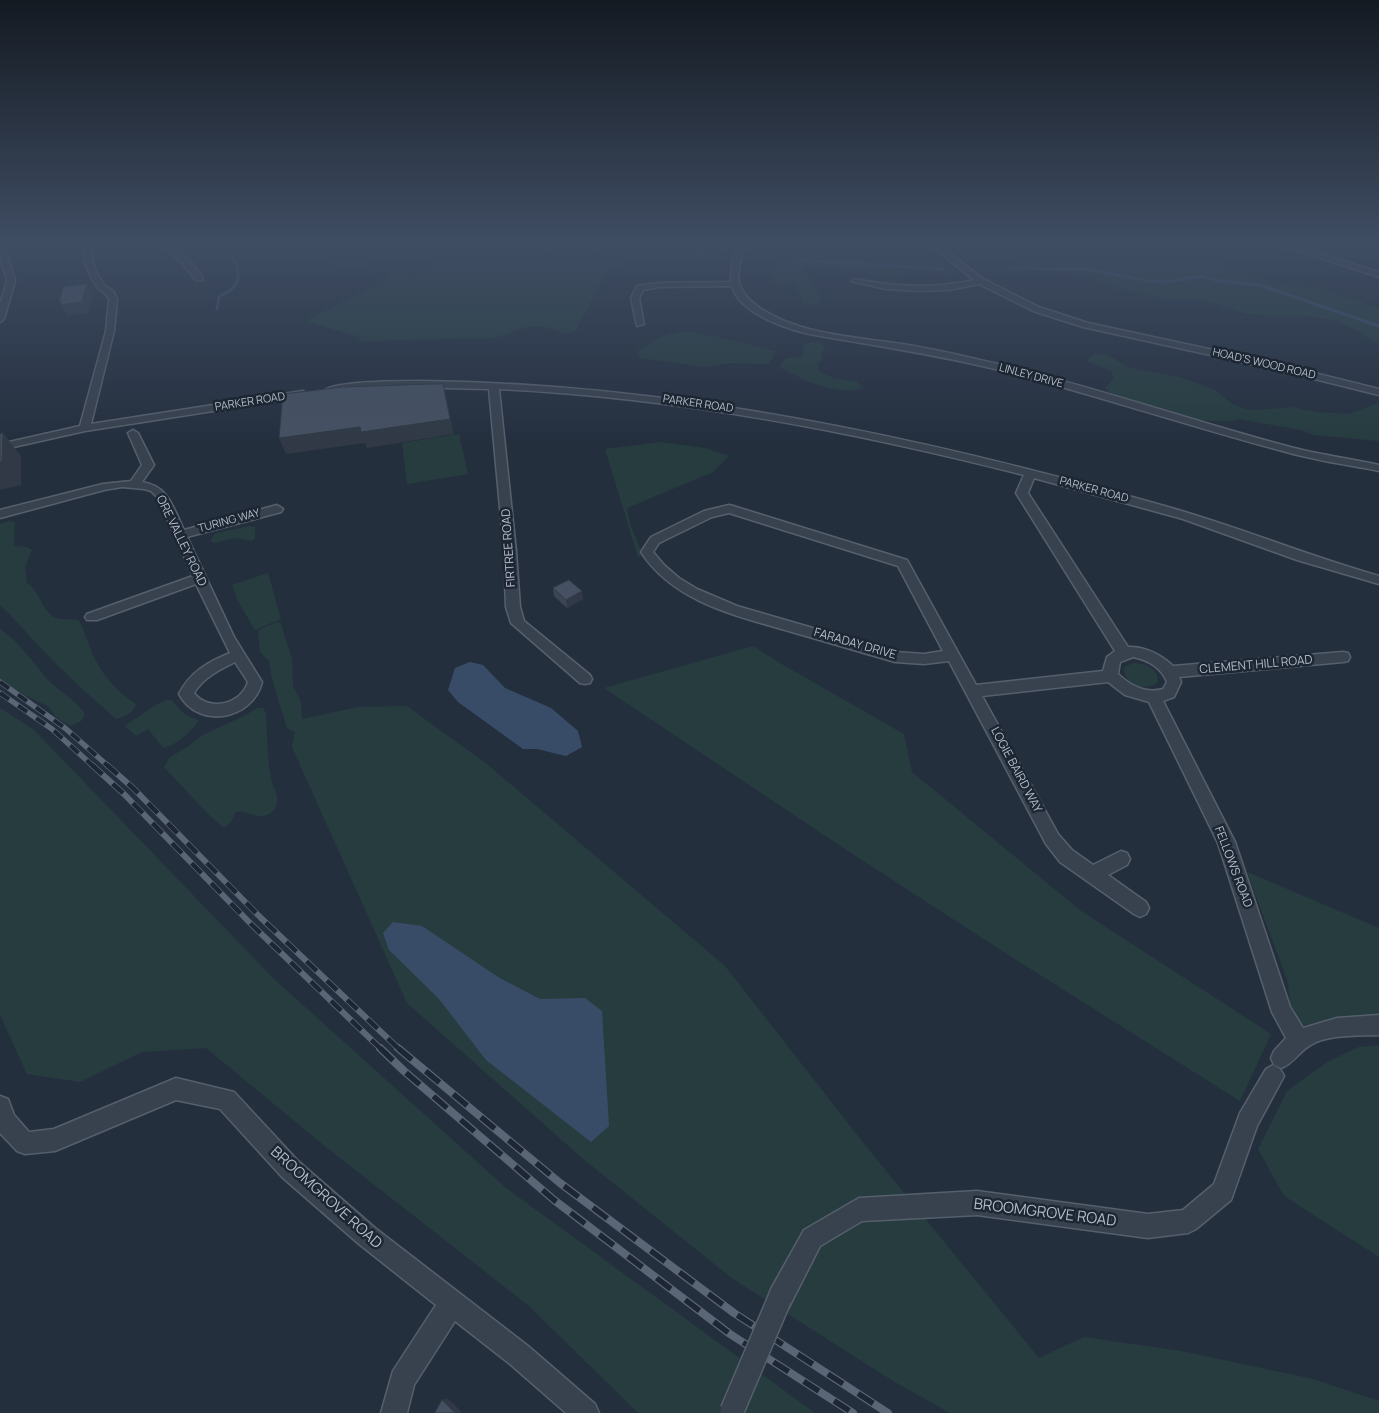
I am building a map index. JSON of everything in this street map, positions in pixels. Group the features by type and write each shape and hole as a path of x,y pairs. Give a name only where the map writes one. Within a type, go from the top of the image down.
{"street":[{"path":"85,428 110,331 113,309"},
{"path":"637,309 640,324"},
{"name":"LINLEY DRIVE","path":"756,309 783,324 817,333 928,351 998,367 1127,402 1293,451 1379,468"},
{"name":"HOAD'S WOOD ROAD","path":"1036,309 1086,325 1379,392"},
{"name":"PARKER ROAD","path":"0,447 85,428 357,386 407,384 494,386 615,393 738,409 913,444 1097,490 1212,524 1291,553 1379,580"},
{"name":"FIRTREE ROAD","path":"494,386 510,551 513,607 518,622 584,679"},
{"path":"133,433 148,465 135,484"},
{"path":"1030,474 1022,493 1124,653"},
{"name":"ORE VALLEY ROAD","path":"0,514 103,487 135,484 155,489 162,496 238,655 255,682 255,690 252,696 238,704 214,712 202,710 190,702 186,694 191,684 207,671 238,655"},
{"name":"TURING WAY","path":"180,535 277,509"},
{"name":"FARADAY DRIVE","path":"729,510 903,563 954,655 924,659 895,657 720,605 680,585 655,566 647,552 655,540 708,514 729,510"},
{"path":"92,617 200,578"},
{"path":"1124,653 1142,654 1160,662 1170,672 1174,682 1173,688 1169,693 1154,698 1134,694 1126,689 1111,676 1110,664 1112,659 1124,653"},
{"name":"LOGIE BAIRD WAY","path":"954,655 1052,839 1066,856 1140,908"},
{"name":"CLEMENT HILL ROAD","path":"1170,672 1342,657"},
{"path":"974,692 1111,676"},
{"name":"FELLOWS ROAD","path":"1154,698 1226,842 1282,1012 1299,1041"},
{"path":"1092,874 1121,859"},
{"path":"1299,1041 1322,1032 1356,1026 1379,1025"},
{"name":"BROOMGROVE ROAD","path":"731,1412 780,1298 812,1238 859,1210 977,1203 1148,1226 1188,1220 1223,1192 1248,1120 1277,1067 1299,1041"},
{"name":"BROOMGROVE ROAD","path":"0,1107 5,1122 25,1143 55,1140 176,1089 226,1100 290,1169 367,1236 519,1355 586,1413"},
{"path":"394,1413 402,1380 452,1303"}],"green space":[{"path":"329,309 587,309 575,332 565,334 545,327 531,326 495,338 360,341 358,340 362,338 306,321"},
{"path":"1232,309 1379,309 1379,344 1340,321 1299,315 1269,316 1244,313"},
{"path":"683,331 776,351 769,364 730,363 704,367 641,358 637,352 659,337"},
{"path":"809,342 819,342 826,348 821,353 822,360 817,364 820,372 833,378 857,382 863,388 843,390 831,388 808,381 779,366 786,358 800,357 804,354 802,346"},
{"path":"1094,354 1108,355 1129,368 1180,377 1215,390 1232,404 1245,409 1261,410 1291,407 1318,412 1349,414 1379,403 1379,441 1314,435 1301,430 1238,419 1213,421 1196,419 1143,406 1117,397 1105,388 1114,378 1111,371 1087,361"},
{"path":"459,434 468,474 407,484 402,443"},
{"path":"661,442 705,448 729,456 713,472 627,508 630,524 643,556 638,557 605,449"},
{"path":"9,521 15,522 14,546 27,547 32,550 25,567 27,583 35,590 46,609 54,617 78,620 102,671 118,690 136,704 133,710 123,717 116,719 86,692 56,664 0,605 0,524"},
{"path":"249,526 255,527 255,539 252,541 235,538 214,543 211,541 216,533"},
{"path":"268,573 281,619 255,630 238,601 232,585"},
{"path":"277,622 281,624 292,659 293,686 301,702 302,719 358,707 407,706 488,765 725,966 865,1145 1039,1358 1084,1337 1181,1351 1313,1379 1379,1401 1379,1413 950,1413 893,1381 733,1279 582,1158 407,1003 292,747 295,732 287,728 272,679 269,661 260,652 258,633 260,629"},
{"path":"0,629 20,646 48,680 81,709 85,714 81,721 71,726 56,717 48,706 24,695 0,679"},
{"path":"753,646 904,734 912,772 1081,911 1271,1034 1240,1101 845,849 604,688"},
{"path":"1133,663 1142,664 1154,670 1158,677 1158,682 1148,687 1142,687 1131,682 1124,673 1124,667"},
{"path":"166,700 172,700 183,713 198,720 190,731 178,741 163,748 148,729 136,736 125,726 154,706"},
{"path":"0,708 33,729 274,979 506,1188 815,1413 638,1413 529,1306 326,1147 206,1048 142,1052 80,1082 27,1074 0,1015"},
{"path":"257,708 263,708 266,713 267,748 272,783 277,795 276,804 271,813 264,816 236,812 231,822 224,828 208,814 164,767 169,758 201,736"},
{"path":"1247,872 1379,928 1379,1016 1345,1016 1299,1026 1291,1017 1288,982"},
{"path":"1379,1045 1379,1257 1284,1196 1258,1149 1287,1091 1327,1062 1359,1047"}],"water":[{"path":"470,662 483,665 505,688 551,708 578,731 582,747 566,756 537,749 523,749 458,702 448,690 455,668"},
{"path":"393,922 422,926 498,977 540,999 585,998 602,1011 609,1126 591,1142 486,1060 439,999 389,950 383,933"}],"building":[{"path":"443,384 450,419 361,432 360,427 279,438 283,394 343,387"},
{"path":"3,433 2,462 0,462 0,434"},
{"path":"569,580 582,591 566,600 553,588"},
{"path":"442,1400 455,1413 435,1413"}],"waterway":[{"path":"1330,309 1379,326"}],"railway":[{"path":"0,682 65,728 108,766"},
{"path":"0,693 52,729 93,766"},
{"path":"92,765 124,794 251,924 381,1049"},
{"path":"107,765 133,788 261,918 399,1049"},
{"path":"380,1048 404,1071 554,1200 730,1334 853,1413"},
{"path":"398,1048 560,1183 734,1313 888,1413"}]}
